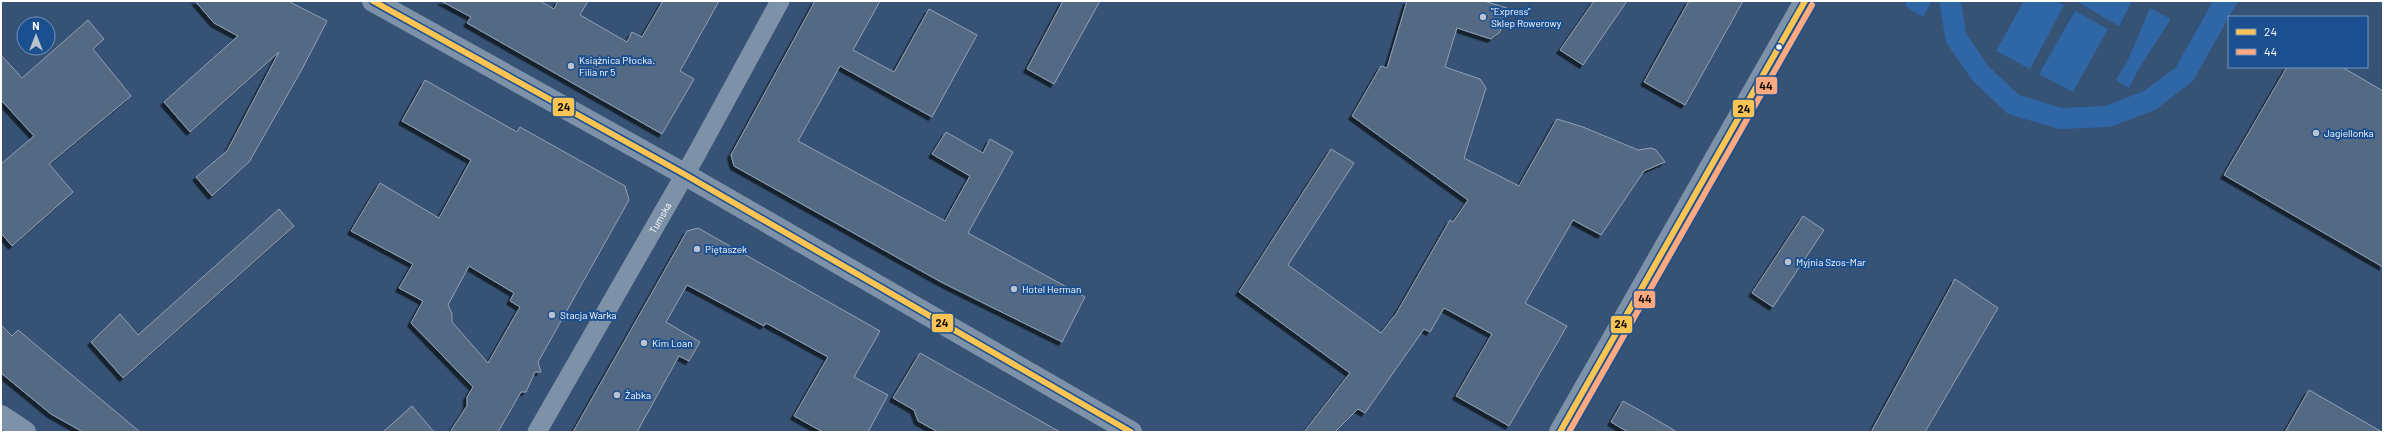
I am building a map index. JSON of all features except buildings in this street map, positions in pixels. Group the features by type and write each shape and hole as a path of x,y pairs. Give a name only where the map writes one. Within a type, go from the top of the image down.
{"street":[{"path":"373,1 684,174 1132,432"},
{"name":"Tumska","path":"537,432 684,174 780,1"},
{"path":"1560,432 1805,1"},
{"path":"1,416 25,432"}],"shaded area":[{"path":"1907,1 1932,1 1923,17 1905,6"},
{"path":"1939,1 1961,1 1966,33 1988,66 2019,95 2062,108 2105,106 2144,91 2176,67 2213,1 2238,1 2230,16 2228,16 2228,19 2193,81 2155,110 2110,127 2059,129 2008,114 1972,80 1946,42"},
{"path":"2024,1 2056,1 2064,5 2030,69 1996,51"},
{"path":"2076,1 2132,1 2119,26"},
{"path":"2150,8 2171,19 2138,70 2129,88 2116,80 2127,62"},
{"path":"2075,11 2108,29 2073,92 2039,74"}],"transit line":[{"name":"24","path":"373,1 684,174 1131,432"},
{"name":"24","path":"1560,432 1805,1"},
{"name":"44","path":"1569,432 1812,5"}],"place":[{"name":"\"Express\" Sklep Rowerowy","path":"1483,17"},
{"name":"Książnica Płocka. Filia nr 5","path":"571,66"},
{"name":"Jagiellonka","path":"2316,133"},
{"name":"Piętaszek","path":"697,249"},
{"name":"Myjnia Szos-Mar","path":"1788,262"},
{"name":"Hotel Herman","path":"1014,289"},
{"name":"Stacja Warka","path":"552,315"},
{"name":"Kim Loan","path":"644,343"},
{"name":"Żabka","path":"617,395"}]}
